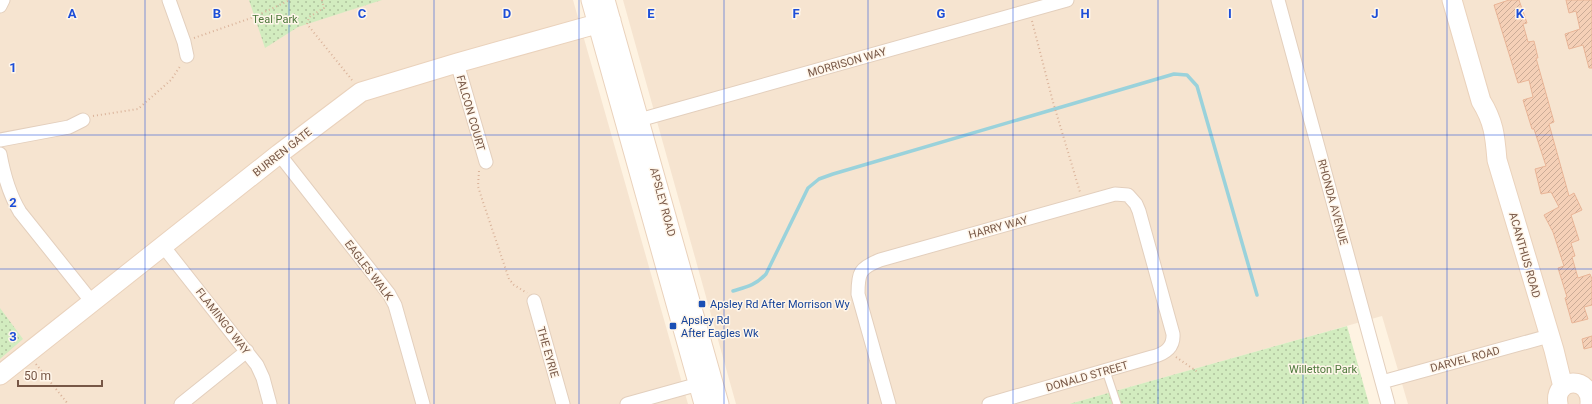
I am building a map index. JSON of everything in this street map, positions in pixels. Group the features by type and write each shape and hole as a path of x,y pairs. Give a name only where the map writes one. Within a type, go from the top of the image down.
{"street":[{"path":"0,6 3,0"},
{"path":"170,0 187,56"},
{"name":"APSLEY ROAD","path":"591,0 604,22 705,382 719,404"},
{"name":"APSLEY ROAD","path":"604,22 605,0"},
{"name":"MORRISON WAY","path":"633,122 1067,0"},
{"name":"RHONDA AVENUE","path":"1278,0 1388,404"},
{"name":"ACANTHUS ROAD","path":"1452,0 1480,101 1480,118 1485,139 1497,160 1551,343 1581,395"},
{"name":"BURREN GATE","path":"0,375 278,154 361,92 457,63 604,22"},
{"name":"FALCON COURT","path":"457,63 486,162"},
{"path":"0,140 69,126 83,120"},
{"path":"0,154 6,182 12,198 20,212 92,302"},
{"name":"EAGLES WALK","path":"278,154 390,294 395,305 423,404"},
{"name":"HARRY WAY","path":"889,404 858,294 858,278 865,266 880,260 1084,204 1115,194 1128,195 1140,211 1173,334 1173,341 1167,351"},
{"name":"FLAMINGO WAY","path":"163,246 257,365 263,378 270,404"},
{"name":"THE EYRIE","path":"534,300 563,404"},
{"name":"DARVEL ROAD","path":"1382,382 1551,343"},
{"path":"181,404 247,351"},
{"name":"DONALD STREET","path":"989,404 1152,358 1167,351"},
{"path":"627,404 705,382"},
{"name":"APSLEY ROAD","path":"704,404 705,382"}],"lane":[{"path":"1106,371 1117,404"}],"path":[{"path":"184,42 254,17 290,0"},
{"path":"322,0 324,8 309,17 307,24 361,92"},
{"path":"1029,10 1053,102 1084,204"},
{"path":"83,120 92,116 138,109 171,80 187,56"},
{"path":"486,162 478,173 478,186 509,279 514,285 524,290 534,300"},
{"path":"1167,351 1199,373"},
{"path":"36,364 68,404"}],"shaded area":[{"path":"0,0 573,0 688,404 0,404"},
{"path":"623,0 1592,0 1592,404 1408,404 1382,316 1069,404 736,404"}],"green space":[{"name":"Teal Park","path":"249,0 382,0 298,27 265,48"},
{"path":"0,308 23,339 0,359"},
{"name":"Willetton Park","path":"1347,326 1369,404 1069,404"}],"building":[{"path":"1509,0 1519,0 1527,23 1523,24 1528,42 1534,41 1538,58 1536,58 1554,122 1549,124 1569,196 1574,193 1582,210 1571,215 1579,240 1571,243 1575,256 1572,257 1578,278 1590,274 1592,279 1592,305 1584,307 1588,319 1572,323 1565,298 1567,297 1558,268 1564,266 1553,232 1544,215 1559,207 1551,192 1541,194 1535,169 1546,166 1523,100 1533,97 1529,80 1518,83 1494,5"},
{"path":"1566,0 1592,0 1592,68 1589,68 1583,45 1569,49 1565,34 1580,29 1576,11 1569,13"},
{"path":"1592,336 1592,347 1584,349 1582,339"}],"waterway":[{"path":"733,291 755,283 766,274 808,188 819,179 1174,74 1187,75 1197,86 1257,295"}],"place":[{"name":"Apsley Rd After Morrison Wy","path":"702,304"},
{"name":"Apsley Rd After Eagles Wk","path":"673,326"}]}
